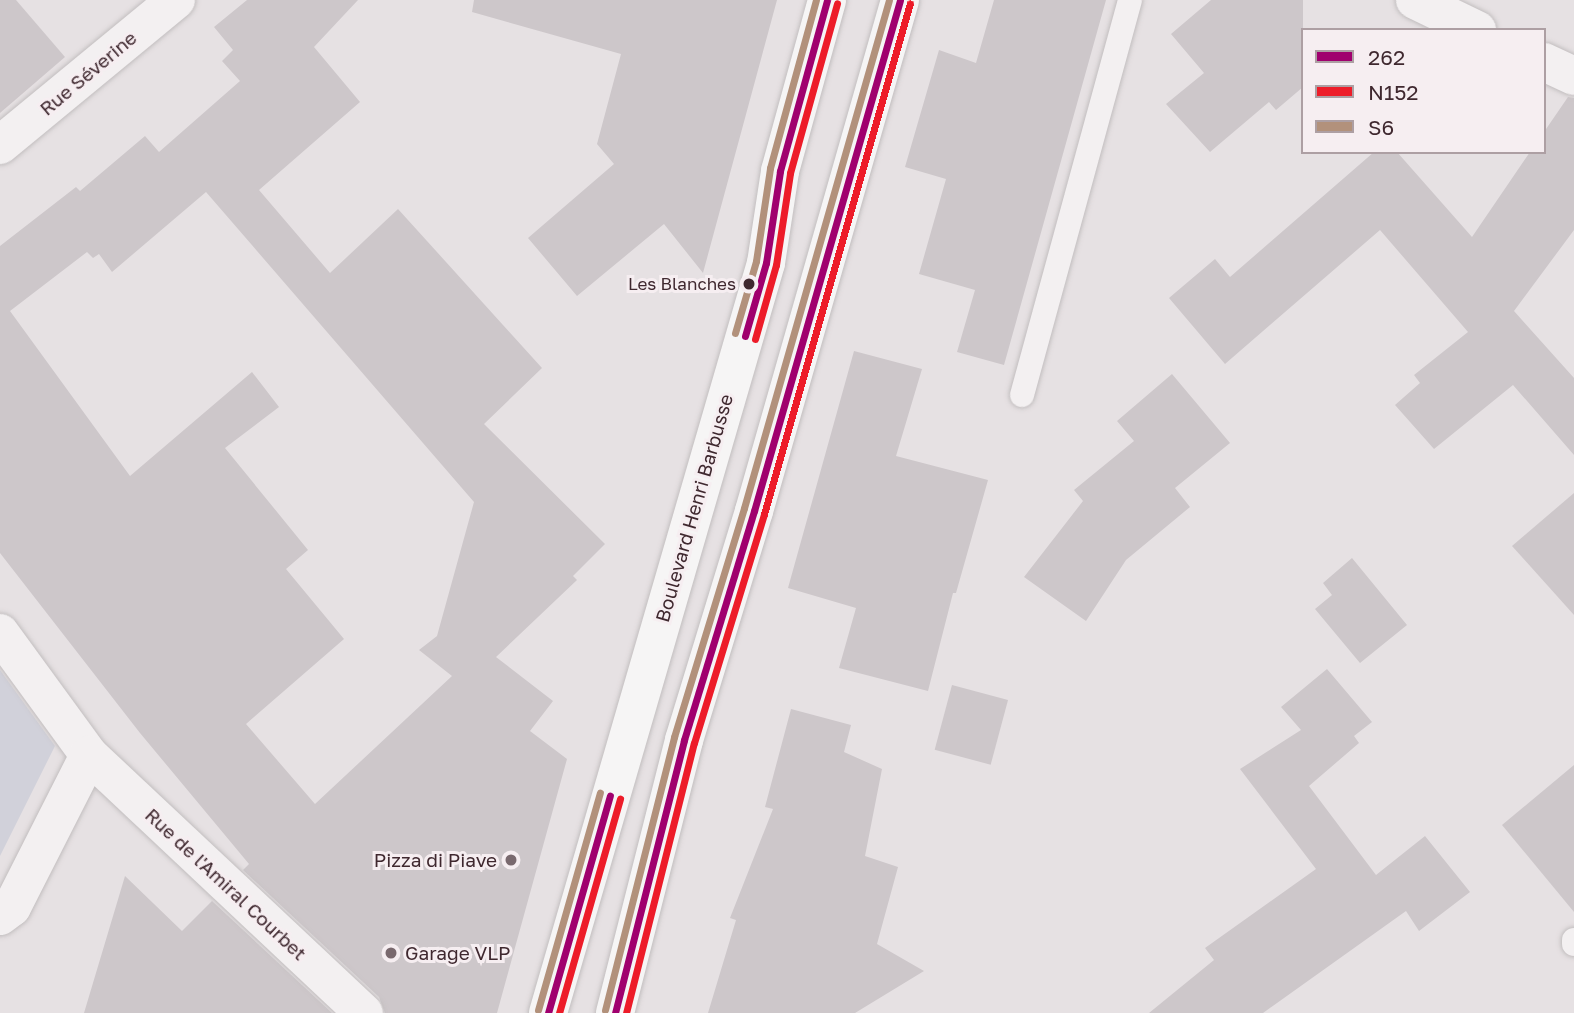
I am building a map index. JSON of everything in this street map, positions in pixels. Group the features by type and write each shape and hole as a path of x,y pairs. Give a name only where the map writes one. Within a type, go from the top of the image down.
{"main road":[{"name":"Boulevard Henri Barbusse","path":"548,1013 766,263 780,170 827,0"},
{"path":"615,1013 684,740 754,511 900,0"}],"street":[{"name":"Rue Séverine","path":"0,145 176,0"},
{"path":"1415,0 1473,28"},
{"path":"1546,63 1574,76"},
{"name":"Rue de l'Amiral Courbet","path":"0,632 89,755 364,1013"},
{"path":"0,916 12,907 89,755"}],"lane":[{"path":"1022,395 1130,0"}],"shaded area":[{"path":"0,670 55,746 0,856"}],"building":[{"path":"0,0 16,0 65,57 0,113"},
{"path":"247,0 358,0 314,47 360,102 259,190 330,273 398,209 542,368 484,424 605,544 573,576 577,580 496,657 553,701 530,731 567,759 497,1013 385,1013 379,997 243,870 249,864 140,733 0,553 0,246 76,187 80,191 145,136 159,152 240,81 222,61 233,50 214,27","holes":["206,192 474,502 437,636 419,650 452,676 315,804 246,724 344,639 286,569 308,550 225,448 279,407 252,372 130,476 10,311 87,252 93,258 99,254 112,272"]},
{"path":"474,0 777,0 703,273 664,224 577,296 528,238 614,164 597,144 621,54 472,12"},
{"path":"994,0 1106,0 1004,365 957,352 975,290 919,274 946,179 905,167 939,50 976,63"},
{"path":"1211,0 1303,0 1301,89 1276,110 1269,102 1210,152 1166,104 1204,73 1171,34"},
{"path":"1568,97 1574,98 1574,230 1514,311 1574,378 1574,455 1513,385 1434,449 1395,405 1420,383 1414,375 1468,332 1380,230 1225,364 1169,298 1215,259 1230,277 1372,154 1399,154 1472,237 1529,154 1546,154 1546,129"},
{"path":"854,351 922,369 896,456 988,480 956,593 953,593 928,691 839,668 856,608 788,588"},
{"path":"1172,374 1230,443 1175,488 1190,507 1126,560 1086,621 1024,577 1083,501 1074,490 1134,441 1117,421"},
{"path":"1574,493 1574,615 1512,546"},
{"path":"1352,558 1407,625 1360,663 1315,609 1332,595 1323,583"},
{"path":"1327,669 1372,722 1354,736 1359,743 1309,786 1376,875 1425,836 1470,892 1419,931 1406,911 1263,1013 1149,1013 1214,960 1205,948 1316,869 1240,769 1301,730 1281,707"},
{"path":"952,685 1008,700 991,765 935,750"},
{"path":"791,709 851,725 844,752 882,769 865,856 898,867 877,944 924,971 855,1013 708,1013 736,920 730,918 773,809 765,807"},
{"path":"1574,765 1574,912 1502,825"},
{"path":"125,876 182,931 212,901 332,1013 84,1013"}],"transit line":[{"name":"S6","path":"735,333 756,261 770,168 816,0"},
{"name":"262","path":"745,336 766,263 780,171 827,0"},
{"name":"S6","path":"605,1010 674,737 744,508 889,0"},
{"name":"262","path":"615,1013 684,740 754,511 900,0"},
{"name":"N152","path":"755,339 776,265 790,173 837,3"},
{"name":"N152","path":"626,1013 694,743 764,514 910,3"},
{"name":"S6","path":"538,1010 600,793"},
{"name":"262","path":"548,1013 610,796"},
{"name":"N152","path":"559,1013 620,799"}],"place":[{"name":"Les Blanches","path":"749,284"},
{"name":"Pizza di Piave","path":"511,860"},
{"name":"Garage VLP","path":"391,953"}]}
